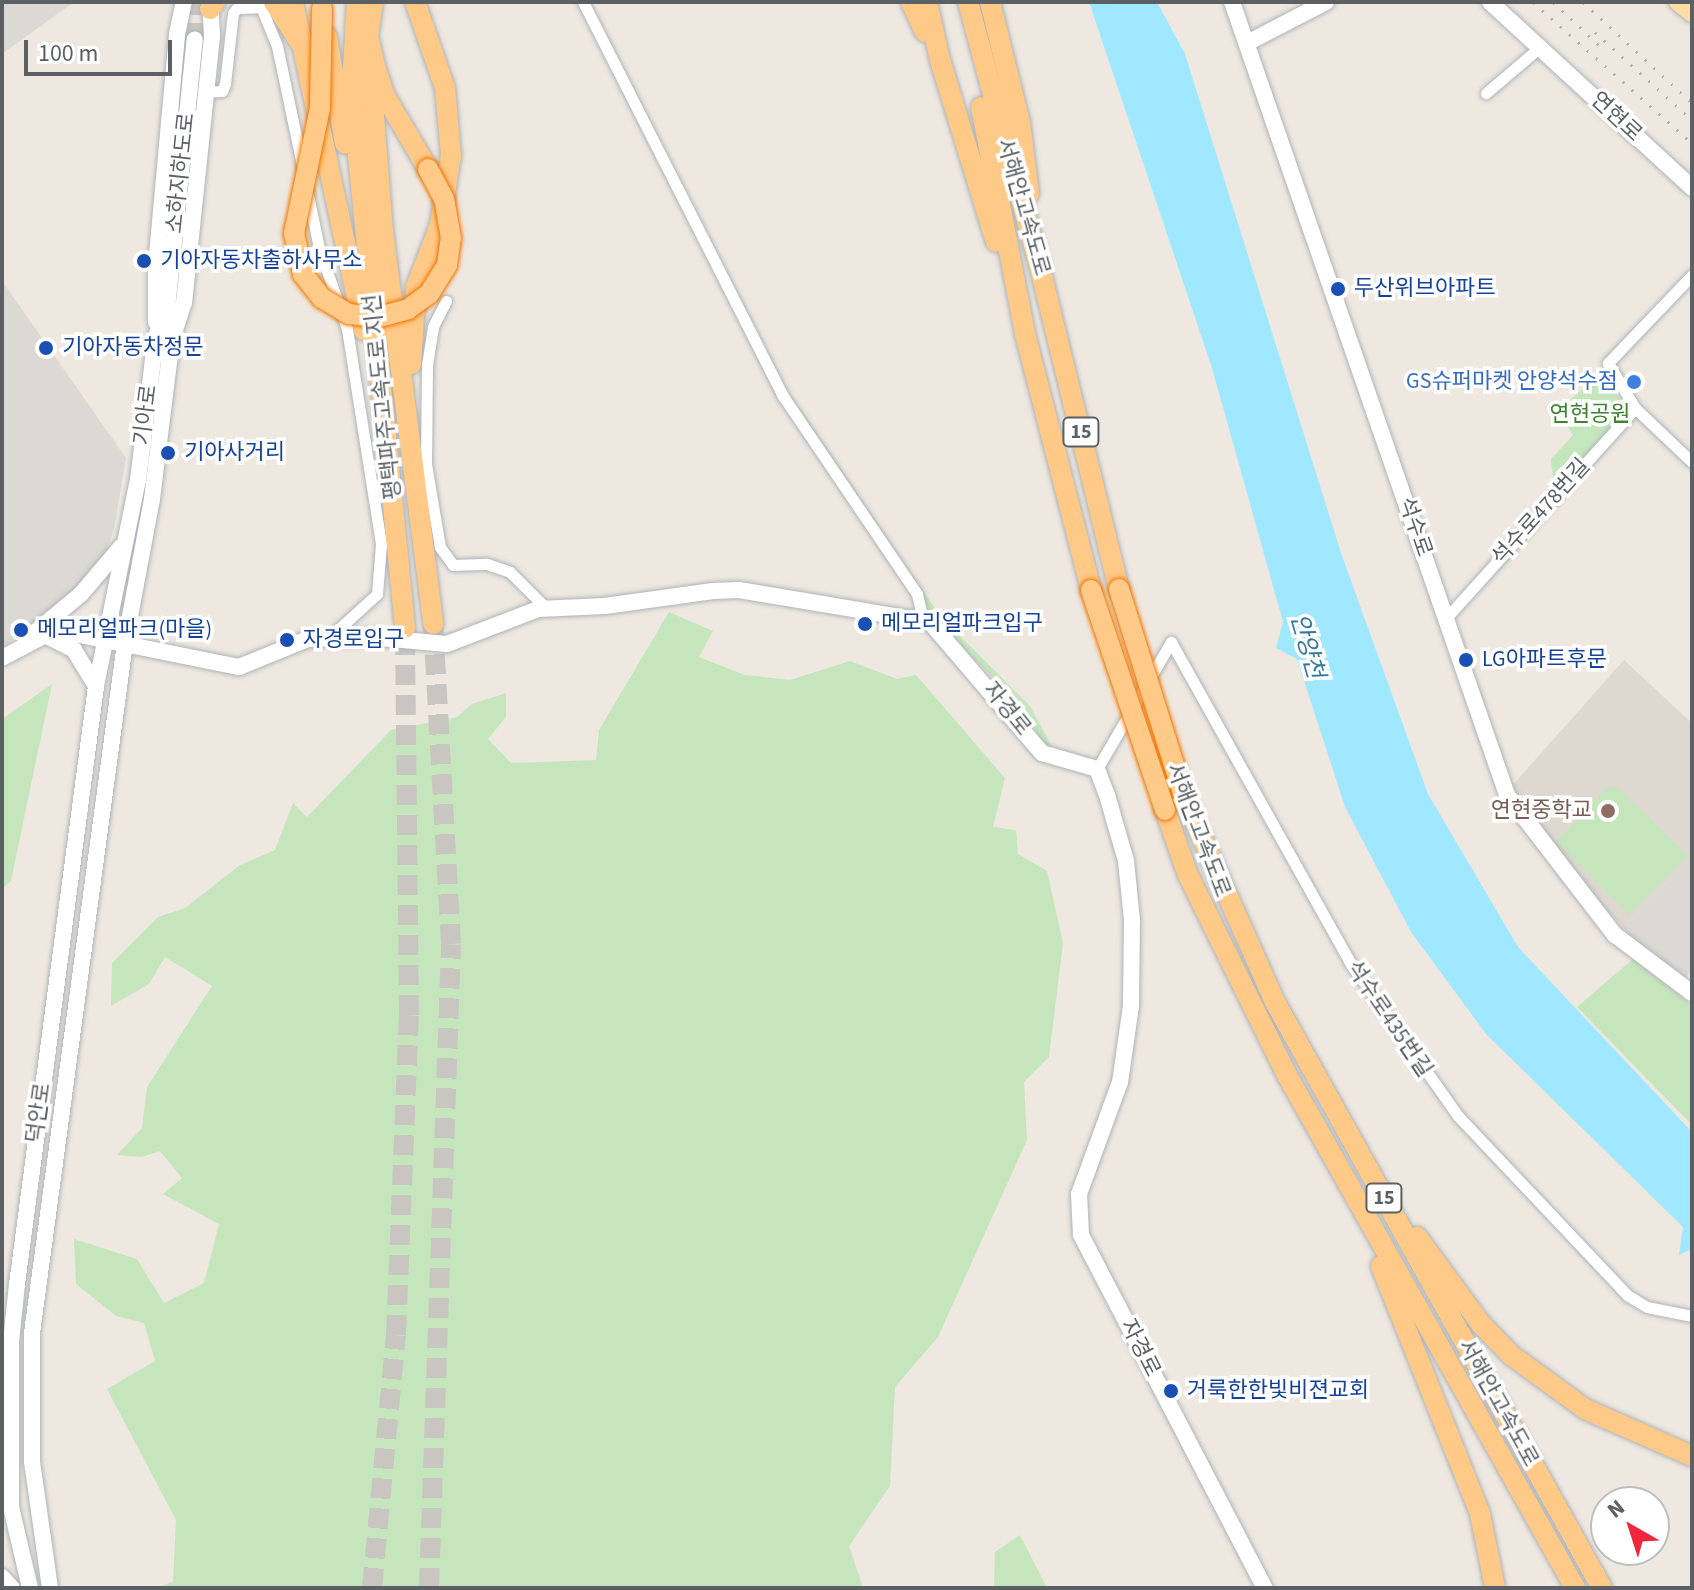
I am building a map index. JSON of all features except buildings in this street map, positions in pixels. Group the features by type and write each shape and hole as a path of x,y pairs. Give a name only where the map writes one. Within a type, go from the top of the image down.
{"highway":[{"path":"274,2 306,52"},
{"path":"293,2 306,52 391,474"},
{"path":"322,6 320,108 294,233 303,274 322,298 349,314 379,317 395,315 429,294 447,265 451,238 444,199 385,96 357,2"},
{"path":"363,28 373,2"},
{"path":"399,2 445,88"},
{"path":"415,2 445,88 451,155 447,187 411,315 417,472"},
{"path":"911,2 940,60"},
{"path":"927,2 940,60 1025,334"},
{"name":"서해안고속도로","path":"954,2 1042,276 1119,589 1185,800 1260,974 1602,1588"},
{"name":"서해안고속도로","path":"968,2 994,130 1025,334 1091,590 1188,875 1252,1008 1353,1195 1575,1588"},
{"path":"990,2 1020,122 1042,276"},
{"path":"322,6 356,209 367,236"},
{"name":"평택파주고속도로 지선","path":"363,28 352,84 405,628"},
{"name":"평택파주고속도로 지선","path":"363,28 383,231 417,472 433,624"},
{"path":"1372,1177 1481,1324 1511,1355 1585,1409 1692,1456"},
{"path":"1353,1195 1480,1514 1495,1588"}],"main road":[{"path":"164,337 156,266 177,34 184,2"},
{"name":"석수로","path":"1232,2 1249,42 1507,795 1615,935 1692,993"},
{"path":"1249,42 1326,2"},
{"name":"연현로","path":"1490,2 1692,185"},
{"path":"1678,2 1692,13"},
{"path":"164,337 184,303 206,92 204,38 212,4"},
{"path":"177,34 191,23 204,38"},
{"name":"소하지하도로","path":"167,308 204,38"},
{"name":"기아로","path":"125,643 152,499 167,308"},
{"name":"기아로","path":"106,639 164,337"},
{"path":"2,658 114,562 128,535"},
{"path":"23,643 55,630 239,667 308,639 331,636 447,644 545,607 605,606 739,590 923,619"},
{"name":"자경로","path":"923,619 948,638 1042,753 1097,769 1126,861 1132,920 1131,1006 1120,1082 1079,1194 1081,1235 1265,1588"},
{"path":"43,634 74,650 96,686"},
{"name":"덕안로","path":"30,1588 6,1511 11,1342 96,686 106,639"},
{"name":"덕안로","path":"50,1588 34,1488 32,1333 125,643"},
{"path":"6,1511 34,1488"},
{"path":"2,1577 12,1588"}],"street":[{"path":"583,2 783,396 917,594 923,619"},
{"path":"206,92 222,91 225,84 233,13 237,8 261,7 277,46 319,248 352,330 381,544 377,594 331,636"},
{"path":"1486,93 1540,47"},
{"path":"1692,275 1608,363 1635,408 1692,462"},
{"path":"446,301 433,327 427,365 426,464 440,547 453,565 487,564 510,572 545,607"},
{"path":"418,324 433,327"},
{"name":"석수로478번길","path":"1447,617 1635,408"},
{"name":"석수로435번길","path":"1097,769 1171,642 1349,961 1458,1116 1627,1295 1647,1307 1692,1316"}],"shaded area":[{"path":"2,2 74,2 2,54"},
{"path":"2,281 126,458 114,529 103,560 61,606 2,647"},
{"name":"연현중학교","path":"1624,660 1692,723 1692,857 1623,928 1540,835 1510,788"},
{"path":"1692,857 1692,971 1680,981 1623,928"}],"green space":[{"name":"연현공원","path":"1603,374 1628,411 1560,485 1553,479 1551,459 1573,435 1557,409"},
{"path":"792,397 940,616 1030,706 1056,754 1042,743 1025,711 926,609 786,402"},
{"path":"669,612 713,631 699,657 745,675 790,680 850,661 897,679 916,675 1005,778 993,827 1016,830 1018,854 1047,871 1063,943 1049,1057 1024,1082 1027,1140 938,1337 895,1387 890,1486 849,1546 863,1588 159,1588 173,1581 176,1520 107,1389 155,1361 144,1323 116,1316 76,1284 74,1239 137,1259 164,1303 204,1283 219,1224 163,1194 182,1178 160,1151 141,1157 117,1155 142,1128 147,1087 212,986 165,957 149,984 111,1006 112,963 158,917 185,908 240,865 275,850 293,803 307,817 391,730 457,717 472,704 506,693 506,717 488,739 511,763 596,760 599,730"},
{"path":"52,684 11,881 2,889 2,719"},
{"path":"1607,787 1617,787 1688,855 1629,914 1556,842"},
{"path":"1633,959 1692,1005 1692,1125 1577,1007"},
{"path":"1020,1535 1047,1588 994,1588 995,1552"}],"water":[{"name":"안양천","path":"1089,2 1157,2 1185,54 1341,553 1428,794 1518,947 1692,1132 1692,1249 1679,1255 1683,1227 1486,1034 1411,932 1345,807 1297,659 1276,648 1283,622 1212,368"}],"tunnel":[{"path":"195,39 197,2"},
{"path":"429,1588 451,944 433,625"},
{"path":"372,1588 396,1335 409,1015 405,628"}],"railway":[{"path":"1533,2 1692,143"},
{"path":"1553,2 1600,46"},
{"path":"1583,2 1692,103"},
{"path":"1595,32 1692,120"}],"place":[{"name":"기아자동차출하사무소","path":"144,261"},
{"name":"두산위브아파트","path":"1338,289"},
{"name":"기아자동차정문","path":"46,348"},
{"name":"GS슈퍼마켓 안양석수점","path":"1634,382"},
{"name":"기아사거리","path":"168,453"},
{"name":"메모리얼파크입구","path":"865,624"},
{"name":"메모리얼파크(마을)","path":"21,630"},
{"name":"자경로입구","path":"287,640"},
{"name":"LG아파트후문","path":"1466,660"},
{"name":"연현중학교","path":"1608,811"},
{"name":"거룩한한빛비젼교회","path":"1171,1391"}]}
